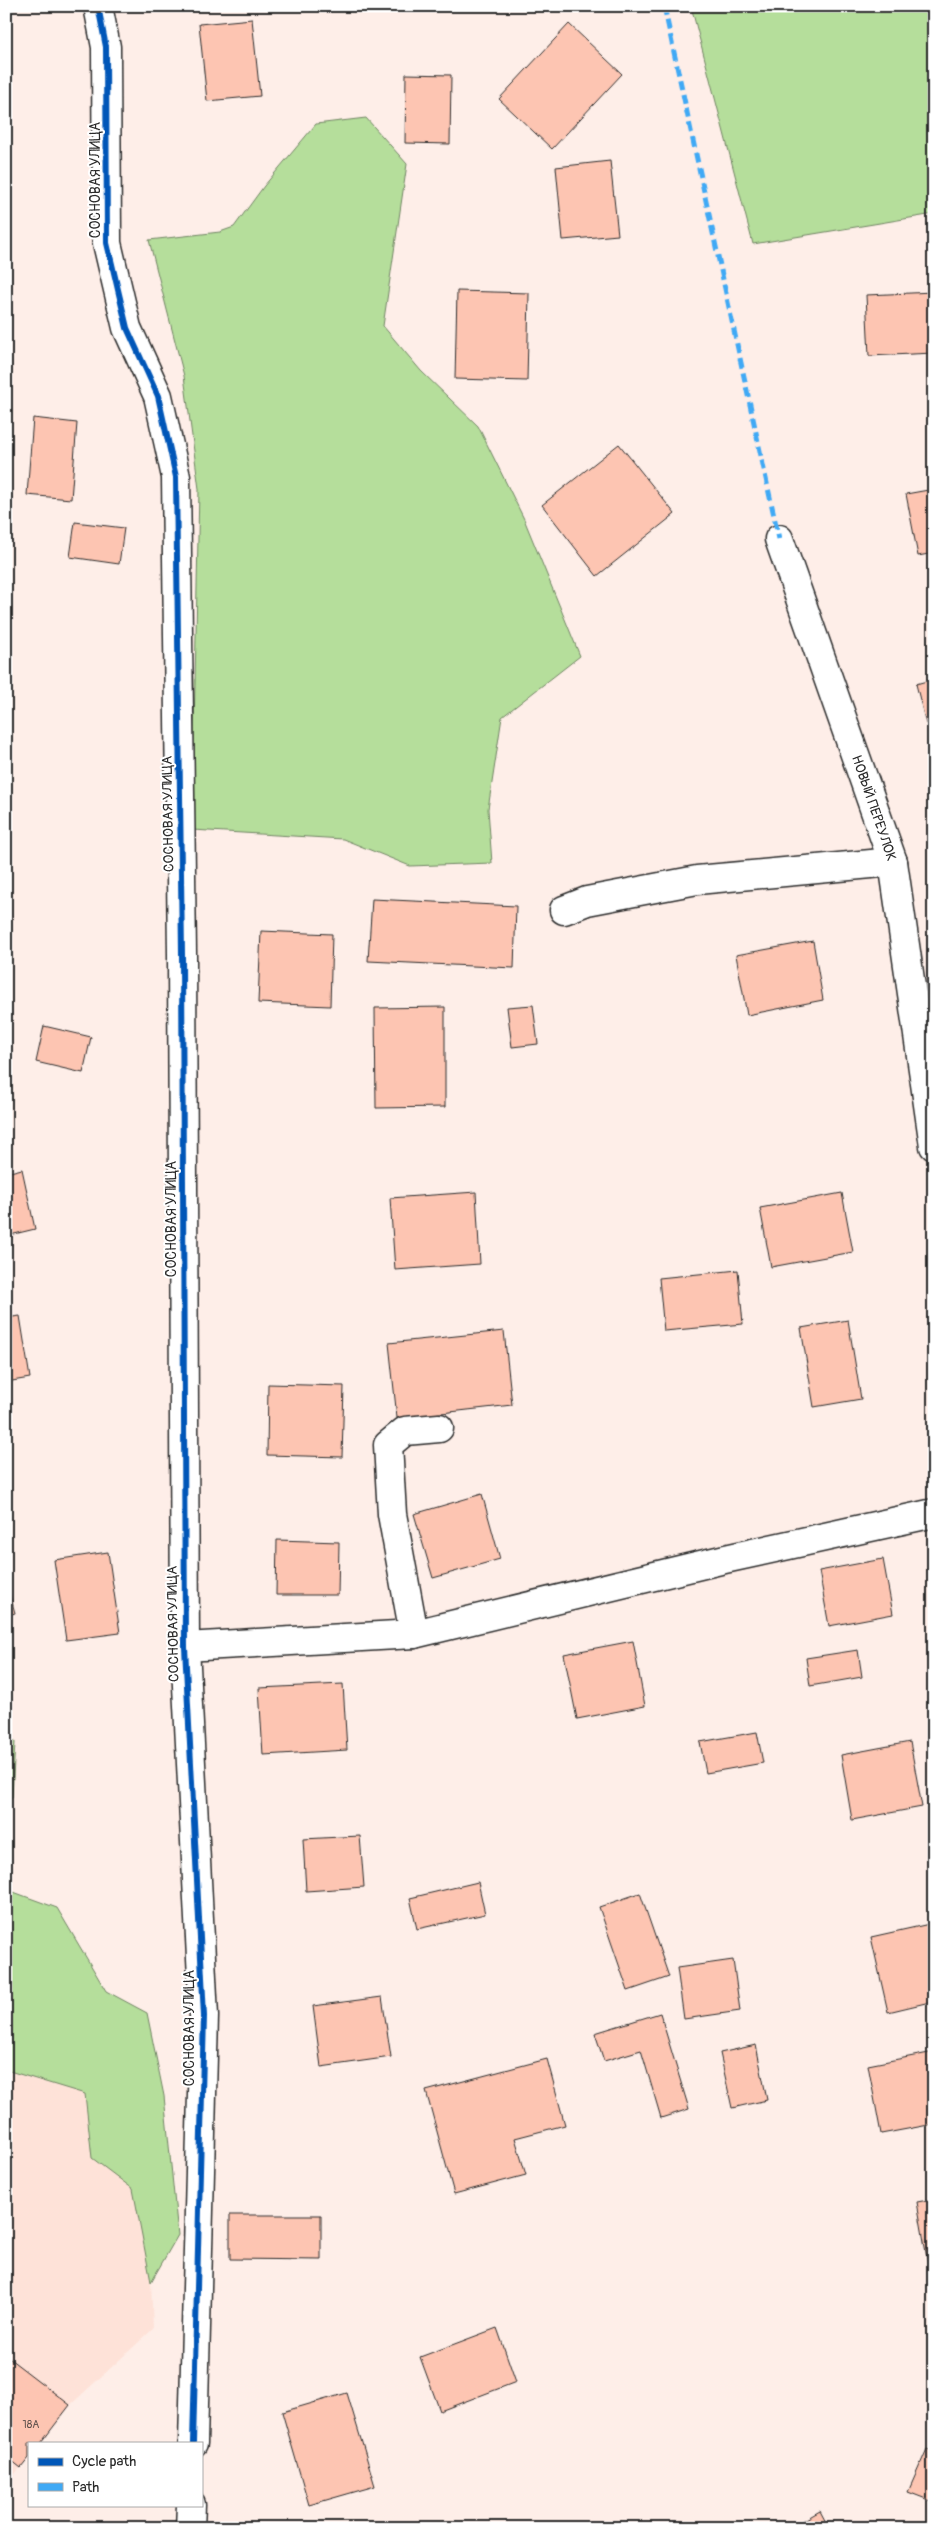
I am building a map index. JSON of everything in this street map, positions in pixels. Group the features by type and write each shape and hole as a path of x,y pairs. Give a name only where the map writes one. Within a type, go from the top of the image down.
{"street":[{"name":"СОСНОВАЯ УЛИЦА","path":"98,6 106,47 107,243 126,328 158,396 176,478 182,954 185,1646 204,2016 193,2442"},
{"name":"НОВЫЙ ПЕРЕУЛОК","path":"780,539 893,862 934,1146"},
{"path":"564,910 586,901 697,880 893,862"},
{"path":"414,1634 392,1514 388,1445 406,1430 439,1428"},
{"path":"185,1646 414,1634 725,1559 934,1514"},
{"path":"190,2528 191,2506"}],"shaded area":[{"path":"6,2034 137,2037 146,2165 153,2329 28,2442 28,2459 6,2484"}],"green space":[{"path":"691,6 934,6 934,214 753,244"},
{"path":"366,118 407,164 383,326 421,371 478,426 524,519 580,656 502,717 488,809 492,863 410,866 343,839 192,830 199,489 184,376 149,240 220,232 234,227 264,186 316,124"},
{"path":"6,1732 15,1742 12,1797 6,1802"},
{"path":"8,1890 57,1908 106,1991 147,2013 164,2096 178,2235 151,2282 133,2189 92,2158 85,2094 6,2070"}],"building":[{"path":"252,19 260,96 207,101 199,24"},
{"path":"569,24 622,74 552,149 499,99"},
{"path":"406,74 451,75 450,144 405,143"},
{"path":"610,161 618,235 563,240 556,167"},
{"path":"457,291 529,293 527,381 455,379"},
{"path":"934,292 934,353 869,356 866,295"},
{"path":"33,418 77,423 71,499 27,495"},
{"path":"619,444 675,514 597,576 542,505"},
{"path":"934,489 934,553 918,556 906,494"},
{"path":"75,522 124,528 119,564 70,557"},
{"path":"934,679 934,722 926,724 916,684"},
{"path":"372,899 516,906 514,968 368,961"},
{"path":"261,931 332,934 330,1006 258,1003"},
{"path":"813,941 823,1000 747,1015 736,955"},
{"path":"533,1005 538,1044 512,1047 507,1007"},
{"path":"445,1007 445,1107 376,1108 375,1008"},
{"path":"44,1026 91,1037 83,1073 36,1062"},
{"path":"22,1169 35,1229 6,1236 6,1173"},
{"path":"476,1192 480,1264 395,1270 390,1198"},
{"path":"842,1193 853,1252 771,1267 760,1208"},
{"path":"738,1270 743,1324 664,1331 659,1278"},
{"path":"20,1316 30,1378 6,1382 6,1318"},
{"path":"848,1320 861,1399 814,1407 801,1328"},
{"path":"504,1331 512,1405 397,1418 389,1343"},
{"path":"268,1384 344,1386 342,1457 267,1455"},
{"path":"482,1494 500,1559 433,1578 414,1514"},
{"path":"277,1540 339,1542 338,1595 276,1595"},
{"path":"108,1552 120,1633 66,1640 54,1560"},
{"path":"883,1559 893,1614 829,1626 819,1571"},
{"path":"6,1581 15,1613 6,1616"},
{"path":"633,1641 645,1706 577,1719 564,1654"},
{"path":"858,1650 862,1677 810,1686 806,1658"},
{"path":"343,1684 347,1750 263,1755 259,1688"},
{"path":"757,1732 763,1763 706,1773 700,1742"},
{"path":"910,1742 922,1807 852,1820 841,1755"},
{"path":"360,1836 364,1887 306,1891 303,1839"},
{"path":"478,1882 485,1914 417,1929 410,1898"},
{"path":"640,1893 669,1977 628,1991 599,1907"},
{"path":"934,1923 934,2001 888,2012 871,1937"},
{"path":"733,1960 740,2011 684,2019 677,1968"},
{"path":"382,1997 391,2057 321,2067 313,2006"},
{"path":"660,2013 689,2109 661,2118 641,2050 604,2061 595,2033"},
{"path":"756,2045 767,2100 732,2108 720,2053"},
{"path":"934,2052 934,2124 881,2134 868,2065"},
{"path":"547,2059 565,2125 515,2138 526,2175 454,2194 426,2091"},
{"path":"934,2199 934,2281 931,2281 917,2202"},
{"path":"230,2215 321,2215 321,2260 230,2259"},
{"path":"497,2328 516,2382 440,2411 420,2357"},
{"path":"6,2356 70,2405 42,2442 28,2442 28,2459 21,2468 6,2456"},
{"path":"347,2393 375,2486 309,2505 282,2412"},
{"path":"927,2449 934,2452 934,2502 908,2492"},
{"path":"820,2511 829,2528 790,2528"}],"marked path":[{"path":"664,6 779,539"}],"cycle path":[{"path":"98,6 106,47 107,243 127,328 158,396 176,477 182,954 185,1647 204,2016 193,2442"}]}
